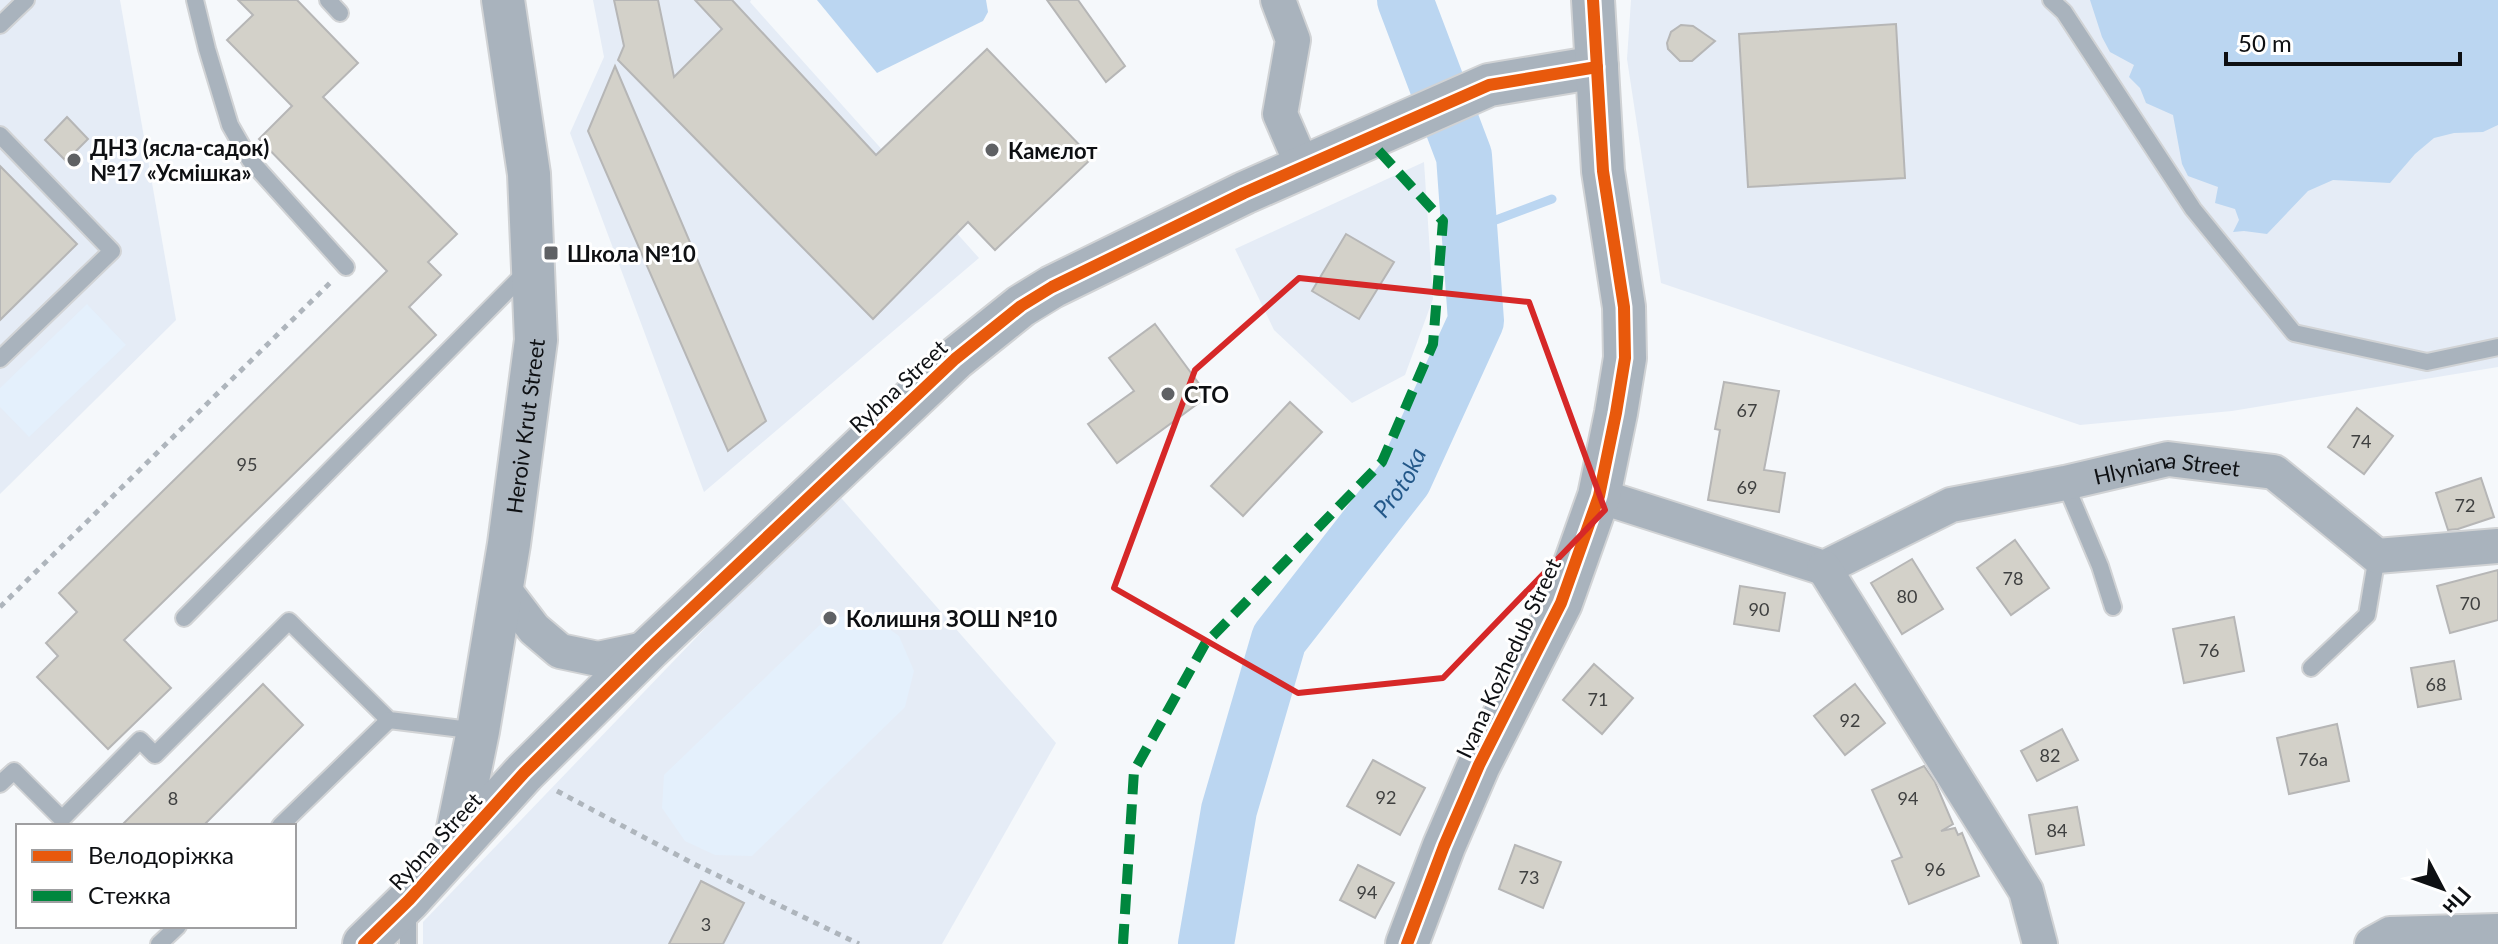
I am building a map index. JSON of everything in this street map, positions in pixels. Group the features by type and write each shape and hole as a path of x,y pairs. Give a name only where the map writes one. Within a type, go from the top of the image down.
{"street":[{"name":"Heroiv Krut Street","path":"454,849 502,587 536,340 529,174 503,0"},
{"path":"1278,0 1293,40 1280,114 1303,167"},
{"name":"Ivana Kozhedub Street","path":"1407,944 1479,765 1561,603 1599,496 1625,358 1624,307 1603,171 1593,0"},
{"name":"Rybna Street","path":"364,944 409,900 524,773 650,648 955,359 998,323 1052,287 1244,193 1489,85 1597,67"},
{"name":"Hlyniana Street","path":"1824,568 1951,505 2168,459 2274,472 2377,556"},
{"path":"1599,496 1824,568 2026,891 2040,944"},
{"path":"2377,556 2498,546"},
{"path":"502,587 534,629 560,651 598,659 650,648"},
{"path":"2372,944 2390,934 2498,931"}],"lane":[{"path":"0,25 26,0"},
{"path":"195,0 230,125 250,160 346,267"},
{"path":"328,0 340,13"},
{"path":"2051,0 2064,12 2193,209 2294,333 2427,362 2498,347"},
{"path":"0,135 112,251 0,359"},
{"path":"184,618 533,265"},
{"path":"2065,483 2100,566 2113,607"},
{"path":"2311,668 2367,615 2377,556"},
{"path":"0,784 14,771 62,819 140,740 155,755 289,621 389,720 478,731"},
{"path":"282,824 389,720"},
{"path":"408,944 409,900"},
{"path":"159,944 176,928"}],"path":[{"path":"0,607 346,267"},
{"path":"524,773 696,865 859,944"}],"highlighted area":[{"path":"1299,278 1529,302 1605,510 1443,678 1298,693 1114,588 1195,370"}],"shaded area":[{"name":"ДНЗ (ясла-садок) №17 «Усмішка»","path":"0,0 120,0 176,320 0,494"},
{"path":"593,0 751,0 979,258 704,492 570,133 604,57"},
{"path":"1631,0 2498,0 2498,367 2232,411 2080,425 1661,283 1627,59"},
{"path":"1424,162 1433,299 1405,375 1352,403 1274,330 1235,249"},
{"path":"87,304 126,345 29,437 0,407 0,388"},
{"name":"Колишня ЗОШ №10","path":"836,492 1056,743 942,944 423,944 423,922"},
{"path":"866,613 899,636 914,671 905,707 752,856 715,855 685,841 662,808 664,775 826,619"}],"water":[{"path":"817,0 986,0 988,12 983,21 877,73"},
{"path":"2090,0 2498,0 2498,125 2483,132 2454,133 2434,138 2390,183 2333,180 2308,191 2267,234 2233,232 2239,220 2235,209 2215,203 2218,187 2188,176 2182,164 2173,115 2146,103 2140,88 2129,77 2134,65 2110,52"}],"building":[{"path":"238,0 297,0 358,63 323,97 457,234 428,262 441,275 409,307 436,335 124,640 171,688 108,749 37,677 58,656 46,643 77,612 59,593 387,271 259,139 292,106 227,40 253,15"},
{"path":"614,0 658,0 674,77 722,29 695,0 732,0 876,155 987,49 1092,158 995,250 968,222 873,319 618,60 624,46"},
{"path":"1047,0 1078,0 1125,66 1106,82"},
{"path":"1896,24 1905,178 1748,187 1739,34"},
{"path":"1681,25 1693,26 1715,41 1692,61 1680,61 1668,49 1671,32"},
{"path":"615,66 766,421 728,451 588,131"},
{"path":"67,117 88,139 66,161 45,140"},
{"path":"0,166 77,244 0,320"},
{"path":"1346,234 1394,262 1359,319 1312,291"},
{"name":"СТО","path":"1155,324 1208,396 1117,463 1088,424 1134,391 1109,358"},
{"path":"1724,382 1779,391 1764,470 1785,473 1779,512 1708,500 1720,430 1715,429"},
{"path":"1290,402 1322,432 1243,516 1211,486"},
{"path":"2357,408 2393,436 2364,474 2328,447"},
{"path":"2481,478 2494,517 2448,530 2436,493"},
{"path":"2015,540 2049,588 2011,615 1977,568"},
{"path":"1912,559 1943,609 1902,634 1871,583"},
{"path":"2498,570 2498,620 2450,633 2437,586"},
{"path":"1740,586 1785,593 1779,631 1734,624"},
{"path":"2234,617 2244,671 2184,683 2173,629"},
{"path":"2454,661 2461,699 2418,707 2411,668"},
{"path":"1594,664 1633,698 1602,734 1563,700"},
{"path":"263,684 303,725 205,824 123,824"},
{"path":"1855,684 1885,723 1845,755 1814,716"},
{"path":"2337,724 2349,781 2289,794 2277,738"},
{"path":"2062,729 2078,760 2037,781 2021,751"},
{"path":"1373,760 1425,788 1400,835 1347,806"},
{"path":"1924,766 1935,782 1953,824 1941,831 1955,828 1958,835 1962,833 1979,876 1909,904 1892,861 1902,857 1872,790"},
{"path":"2077,807 2084,845 2036,854 2029,815"},
{"path":"1515,845 1561,862 1543,908 1499,889"},
{"path":"1358,865 1394,883 1375,918 1340,900"},
{"path":"701,881 744,903 723,944 669,944"}],"waterway":[{"name":"Protoka","path":"1206,944 1229,810 1279,639 1404,479 1476,321 1464,156 1405,0"},
{"path":"1469,230 1552,199"}],"marked path":[{"path":"1123,944 1134,771 1205,644 1382,462 1433,344 1443,221 1367,138"}],"cycle path":[{"path":"1407,944 1479,765 1561,603 1599,496 1616,413 1625,358 1624,307 1603,171 1593,0"},
{"path":"364,944 409,900 524,773 650,648 955,359 1021,306 1052,287 1244,193 1489,85 1597,67"}],"place":[{"name":"Камєлот","path":"992,150"},
{"name":"ДНЗ (ясла-садок) №17 «Усмішка»","path":"74,160"},
{"name":"Школа №10","path":"551,253"},
{"name":"СТО","path":"1168,394"},
{"name":"Колишня ЗОШ №10","path":"830,618"}]}
